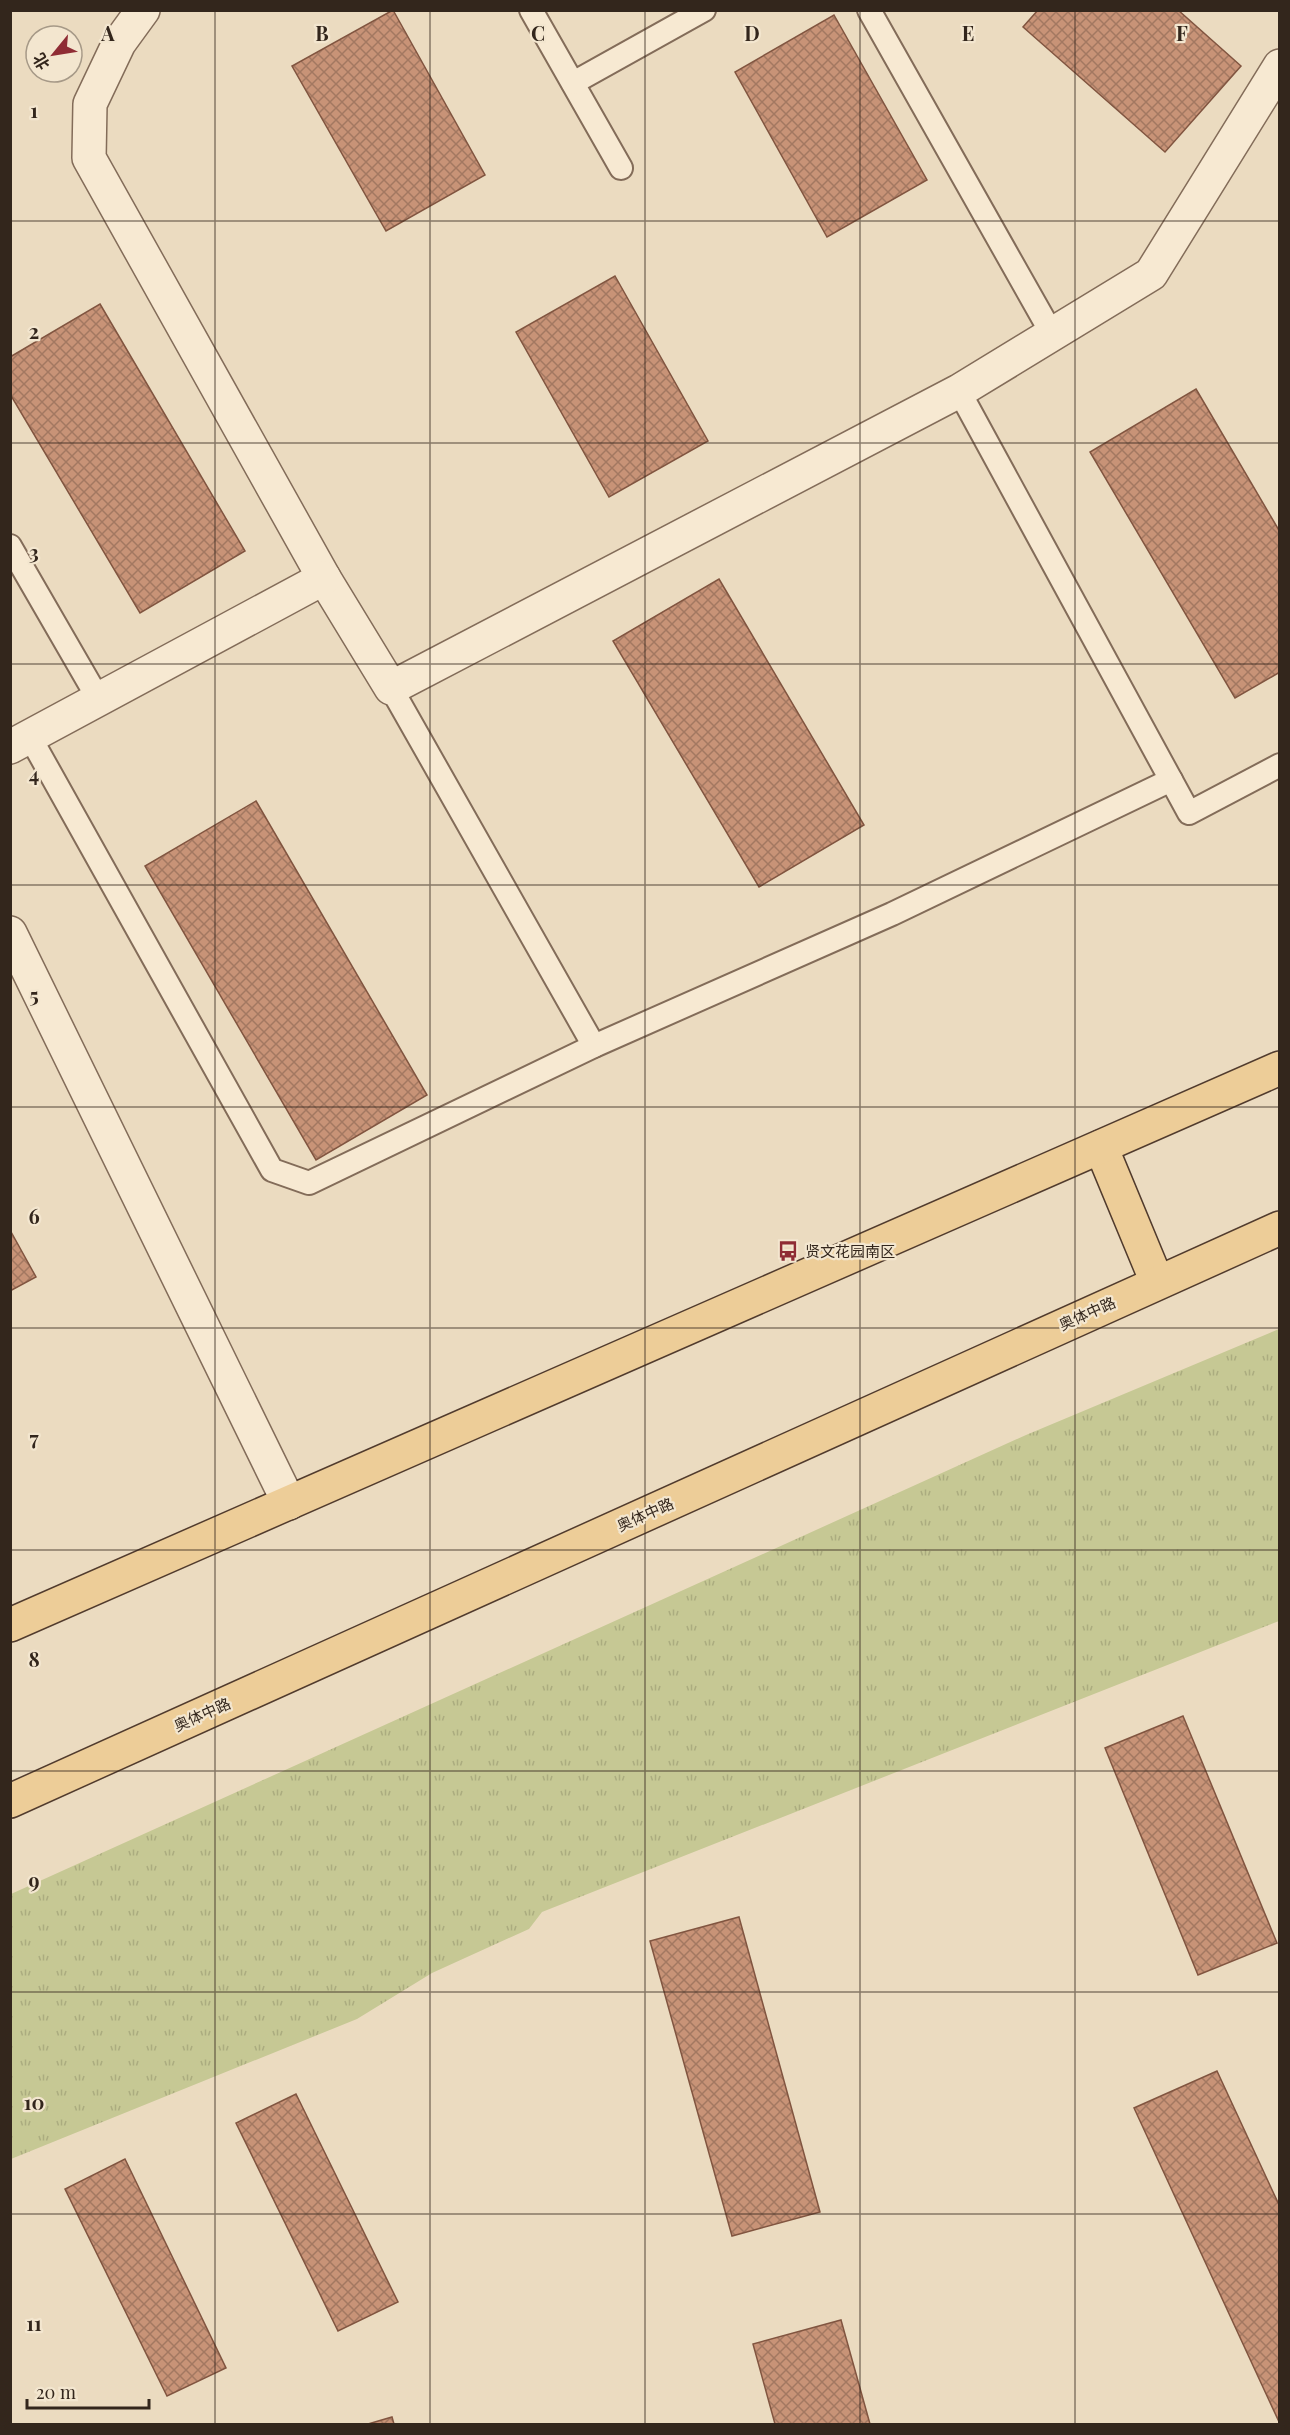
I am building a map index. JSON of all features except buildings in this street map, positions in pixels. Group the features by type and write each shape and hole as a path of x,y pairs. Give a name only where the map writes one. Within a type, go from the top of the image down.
{"main road":[{"path":"10,1625 1280,1068"},
{"path":"1101,1147 1157,1282"},
{"name":"奥体中路","path":"10,1801 1280,1228"}],"street":[{"path":"143,10 119,43 90,104 89,158 324,578 391,688 959,391 1151,274 1280,66"},
{"path":"20,742 324,578"},
{"path":"10,933 289,1503"}],"lane":[{"path":"531,10 621,168"},
{"path":"573,82 704,10"},
{"path":"869,10 1052,334"},
{"path":"959,391 1189,813 1280,765"},
{"path":"10,546 99,699"},
{"path":"391,688 594,1046"},
{"path":"20,742 272,1170 309,1183 594,1046 892,914 1171,780"}],"green space":[{"path":"1279,1329 1279,1621 542,1912 529,1929 432,1973 357,2019 11,2159 11,1894 1026,1435"}],"place":[{"name":"贤文花园南区","path":"788,1251"}]}
